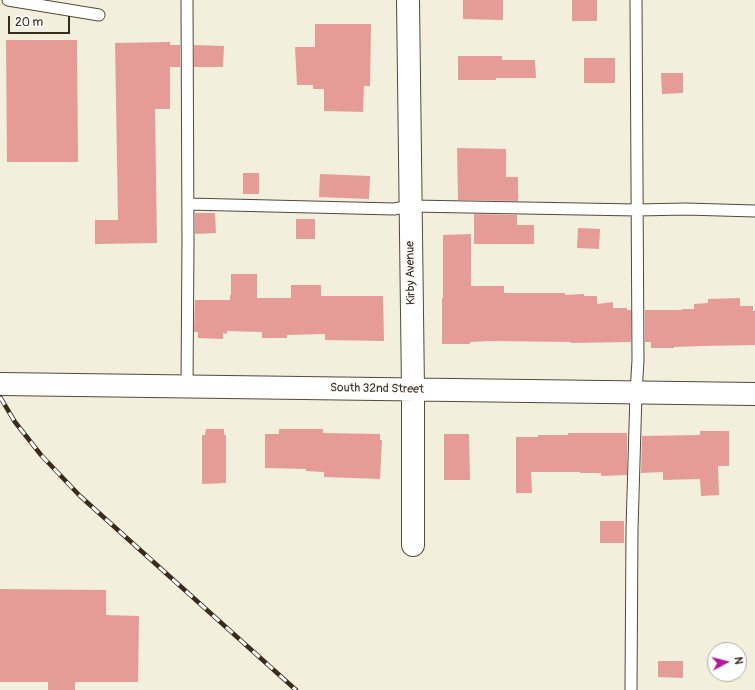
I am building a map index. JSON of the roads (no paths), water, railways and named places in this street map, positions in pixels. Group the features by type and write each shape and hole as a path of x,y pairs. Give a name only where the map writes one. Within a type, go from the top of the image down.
{"street":[{"name":"Kirby Avenue","path":"408,0 413,390 413,545"},
{"name":"South 32nd Street","path":"0,384 755,394"}],"lane":[{"path":"8,0 65,4 99,15"},
{"path":"187,0 187,386"},
{"path":"631,690 632,529 638,360 636,0"},
{"path":"188,204 394,209 411,206 755,211"}],"railway":[{"path":"0,397 15,422 41,455 80,496 296,690"}]}
